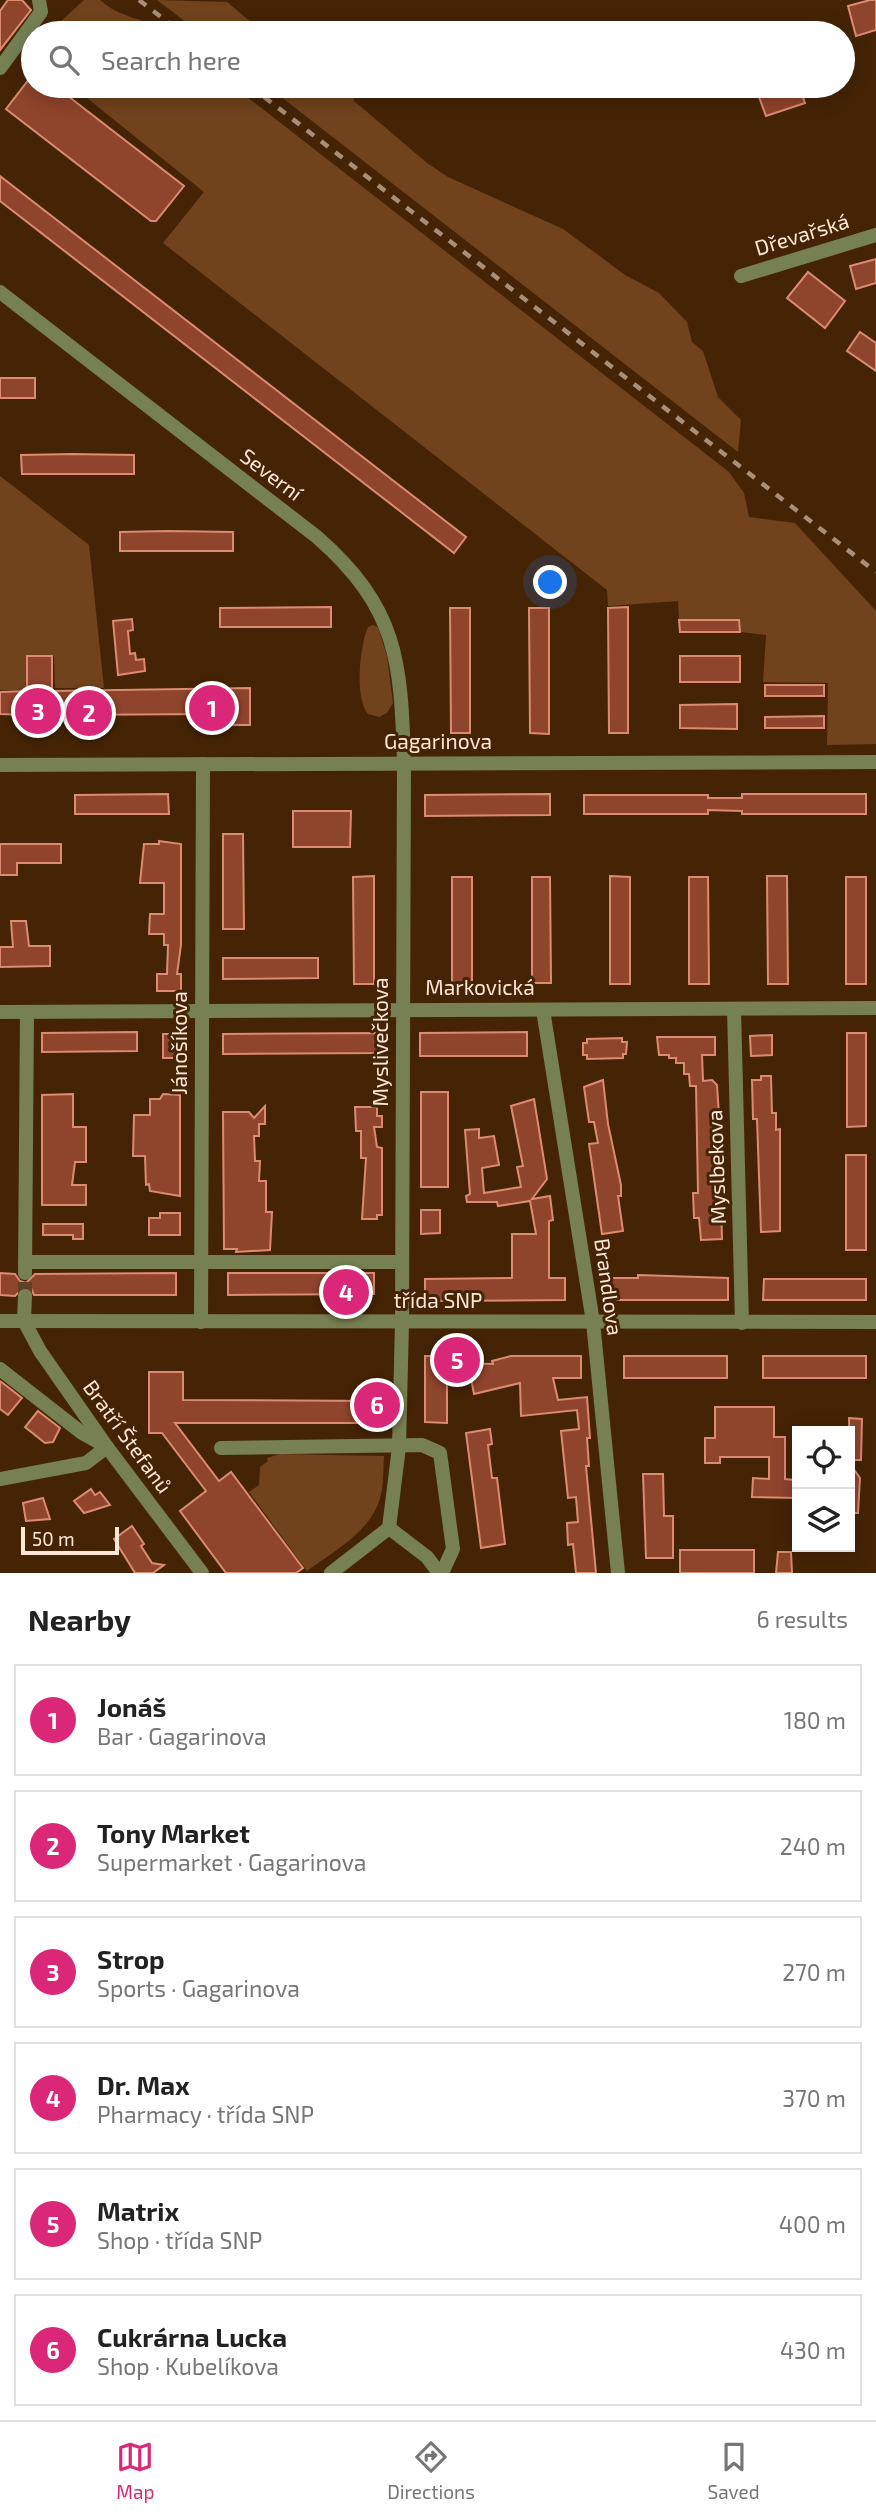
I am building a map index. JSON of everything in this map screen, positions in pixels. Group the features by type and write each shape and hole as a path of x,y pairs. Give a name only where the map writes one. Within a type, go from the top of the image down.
{"street":[{"path":"34,21 41,12 39,0"},
{"path":"0,68 21,39"},
{"name":"Dřevařská","path":"741,276 876,235"},
{"name":"Severní","path":"0,292 317,537 358,578 377,607 394,645 401,684 404,763"},
{"name":"Gagarinova","path":"0,765 876,762"},
{"name":"Myslivečkova","path":"389,1528 399,1447 399,1355 402,1322 404,763"},
{"name":"Jánošíkova","path":"201,1322 203,764"},
{"name":"Markovická","path":"0,1012 876,1007"},
{"name":"Myslbekova","path":"734,1009 742,1323"},
{"name":"Brandlova","path":"543,1010 593,1322 618,1573"},
{"path":"27,1012 25,1268 201,1263 402,1262"},
{"path":"24,1296 24,1321"},
{"name":"třída SNP","path":"0,1321 876,1322"},
{"name":"Bratří Štefanů","path":"24,1321 40,1351 107,1447 202,1573"},
{"path":"0,1369 82,1433 107,1447 86,1463 0,1479"},
{"path":"220,1448 422,1445 440,1453 453,1549 441,1573 427,1557 389,1528 331,1573"}],"shaded area":[{"path":"84,0 100,0 116,11 141,21 61,21"},
{"path":"157,0 227,2 250,21 184,21"},
{"path":"87,98 248,98 729,472 744,493 749,517 795,523 876,611 876,744 827,745 828,683 763,682 766,635 740,632 739,620 679,620 678,601 608,606 607,590 163,243 204,192"},
{"path":"282,98 354,98 353,100 427,163 448,177 563,229 625,275 659,293 687,322 692,342 703,351 718,397 741,420 738,452"},
{"path":"0,476 89,545 104,688 55,688 54,656 27,656 28,690 0,690"},
{"path":"368,627 378,627 387,656 393,703 387,713 379,717 368,714 361,696 360,684 363,646"},
{"path":"280,1454 384,1456 381,1494 370,1518 352,1539 307,1571 249,1492 259,1485 260,1467 268,1461 267,1458"}],"building":[{"path":"8,0 22,0 31,10 0,50 0,11"},
{"path":"876,0 876,30 856,36 855,21 852,21 848,6"},
{"path":"21,90 21,98 70,98 184,186 156,221 151,221 6,109"},
{"path":"759,98 803,98 805,103 766,116"},
{"path":"0,176 466,537 454,553 0,201"},
{"path":"876,259 876,283 856,289 850,266"},
{"path":"808,272 845,301 825,328 787,298"},
{"path":"860,332 876,343 876,371 847,351"},
{"path":"0,378 35,378 35,398 0,398"},
{"path":"21,455 134,455 134,474 22,474"},
{"path":"120,532 233,532 233,551 120,551"},
{"path":"331,607 331,627 220,627 220,608"},
{"path":"628,607 628,733 609,733 608,608"},
{"path":"450,608 470,608 470,733 451,733"},
{"path":"529,608 549,608 549,734 530,733"},
{"path":"132,619 133,630 128,631 130,654 135,653 136,660 144,659 145,671 118,675 113,621"},
{"path":"679,620 739,620 740,632 680,632"},
{"path":"27,656 52,656 52,691 250,688 250,725 212,725 212,714 52,715 51,719 27,719 27,715 0,714 0,692 27,691"},
{"path":"680,656 740,656 740,682 680,682"},
{"path":"765,685 824,685 824,696 765,696"},
{"path":"737,704 737,729 680,728 680,705"},
{"path":"824,716 824,728 765,728 765,717"},
{"path":"168,794 169,814 75,814 75,795"},
{"path":"550,794 550,815 425,816 425,795"},
{"path":"742,794 866,794 866,814 742,814 742,811 708,810 708,814 584,814 584,795 708,795 708,798 742,798"},
{"path":"293,811 351,811 350,847 293,847"},
{"path":"223,834 243,834 244,929 223,929"},
{"path":"159,841 181,844 181,945 177,974 181,974 181,991 157,991 157,974 167,974 168,945 164,945 164,934 149,934 150,914 164,914 164,883 140,883 144,844 159,844"},
{"path":"0,844 61,844 61,863 17,863 17,875 0,875"},
{"path":"374,876 374,984 354,984 353,877"},
{"path":"610,876 630,877 630,984 610,984"},
{"path":"767,876 787,876 788,984 768,984"},
{"path":"452,877 472,877 472,984 452,984"},
{"path":"532,877 550,877 551,983 532,983"},
{"path":"689,877 708,877 709,984 689,984"},
{"path":"846,877 866,877 866,984 846,984"},
{"path":"11,921 26,921 29,946 50,946 50,966 0,967 0,947 13,947"},
{"path":"223,958 318,958 318,978 223,979"},
{"path":"137,1032 137,1051 42,1052 42,1033"},
{"path":"527,1032 527,1056 420,1056 420,1033"},
{"path":"380,1033 380,1053 223,1054 223,1034"},
{"path":"847,1033 866,1033 866,1126 847,1127"},
{"path":"163,1034 175,1034 175,1041 180,1041 180,1058 163,1058"},
{"path":"772,1035 772,1055 751,1056 750,1036"},
{"path":"657,1037 715,1037 715,1055 702,1055 703,1081 712,1080 717,1085 719,1115 712,1131 719,1131 722,1239 701,1240 699,1218 694,1218 693,1193 698,1193 696,1086 690,1086 689,1074 684,1074 684,1063 676,1063 676,1058 669,1058 669,1055 659,1055"},
{"path":"622,1038 622,1042 627,1042 623,1058 587,1059 587,1055 583,1055 583,1043 587,1043 587,1039"},
{"path":"761,1076 771,1076 772,1113 776,1113 776,1130 780,1129 780,1231 761,1232 757,1119 753,1119 752,1080 761,1080"},
{"path":"603,1080 608,1124 621,1185 621,1196 618,1196 623,1231 602,1234 589,1144 598,1143 594,1122 589,1122 584,1087"},
{"path":"421,1092 448,1092 448,1187 421,1187"},
{"path":"73,1094 73,1127 86,1127 86,1162 75,1162 72,1185 86,1185 86,1205 42,1205 42,1095"},
{"path":"163,1094 180,1095 180,1196 150,1191 149,1184 146,1185 145,1156 133,1156 134,1115 150,1115 150,1099 160,1099"},
{"path":"534,1099 547,1179 532,1199 550,1196 553,1220 549,1221 549,1278 565,1278 565,1300 425,1301 425,1279 512,1278 512,1234 536,1234 530,1201 498,1206 497,1202 467,1202 466,1196 470,1194 465,1130 479,1129 479,1138 494,1136 499,1165 482,1168 484,1193 521,1187 517,1167 523,1166 511,1106"},
{"path":"265,1106 265,1124 259,1124 259,1136 254,1136 255,1161 260,1161 259,1181 266,1181 266,1212 272,1212 270,1250 236,1252 237,1249 224,1249 223,1112 249,1112 254,1118"},
{"path":"355,1107 377,1107 377,1116 382,1116 382,1127 374,1127 377,1147 382,1148 382,1215 377,1215 377,1219 362,1219 366,1158 361,1158 361,1131 356,1131"},
{"path":"846,1155 866,1155 866,1250 846,1250"},
{"path":"421,1210 440,1210 440,1233 421,1234"},
{"path":"160,1213 180,1213 180,1235 149,1235 149,1218 160,1218"},
{"path":"43,1224 83,1224 83,1239 73,1239 73,1235 43,1235"},
{"path":"0,1273 15,1274 20,1281 26,1283 35,1274 176,1273 176,1295 34,1295 31,1288 25,1286 15,1296 0,1295"},
{"path":"228,1273 374,1273 374,1294 228,1295"},
{"path":"638,1275 728,1278 728,1300 608,1300 608,1278 638,1278"},
{"path":"764,1279 866,1279 866,1300 763,1300"},
{"path":"425,1356 462,1356 462,1363 493,1364 492,1361 511,1356 581,1356 581,1378 553,1378 558,1400 587,1397 590,1438 587,1438 589,1466 586,1466 596,1573 576,1573 573,1544 568,1545 567,1523 578,1522 576,1497 568,1498 561,1431 579,1429 577,1410 521,1416 520,1383 474,1394 471,1379 447,1379 447,1423 425,1422"},
{"path":"624,1356 727,1356 727,1378 624,1378"},
{"path":"763,1356 866,1356 866,1378 763,1378"},
{"path":"149,1372 183,1372 183,1400 381,1401 380,1423 175,1423 219,1481 231,1472 303,1568 296,1573 226,1573 180,1511 206,1491 162,1433 149,1433"},
{"path":"0,1381 22,1398 8,1415 0,1409"},
{"path":"715,1407 774,1407 774,1437 785,1437 785,1479 792,1480 792,1498 752,1497 753,1478 769,1479 769,1457 720,1457 720,1463 705,1463 705,1438 715,1438"},
{"path":"38,1411 60,1428 53,1442 45,1443 25,1427"},
{"path":"849,1418 862,1419 861,1460 855,1460 855,1426 849,1426"},
{"path":"490,1429 492,1444 488,1445 492,1478 497,1478 505,1544 481,1548 466,1433"},
{"path":"855,1471 860,1478 858,1513 855,1513"},
{"path":"643,1474 663,1474 664,1516 673,1516 673,1558 646,1558"},
{"path":"91,1489 95,1495 100,1492 110,1505 84,1513 74,1501"},
{"path":"43,1498 50,1519 26,1521 23,1503"},
{"path":"132,1526 152,1563 164,1565 153,1573 135,1573 114,1539"},
{"path":"680,1550 754,1550 754,1573 680,1573"},
{"path":"778,1552 791,1552 792,1573 776,1573"}],"tunnel":[{"path":"25,1273 25,1296"}],"railway":[{"path":"139,0 166,21"},
{"path":"265,98 876,572"}],"place":[{"name":"Jonáš","path":"212,708"},
{"name":"Strop","path":"38,711"},
{"name":"Tony Market","path":"89,713"},
{"name":"Dr. Max","path":"346,1292"},
{"name":"Matrix","path":"457,1360"},
{"name":"Cukrárna Lucka","path":"377,1405"}]}
